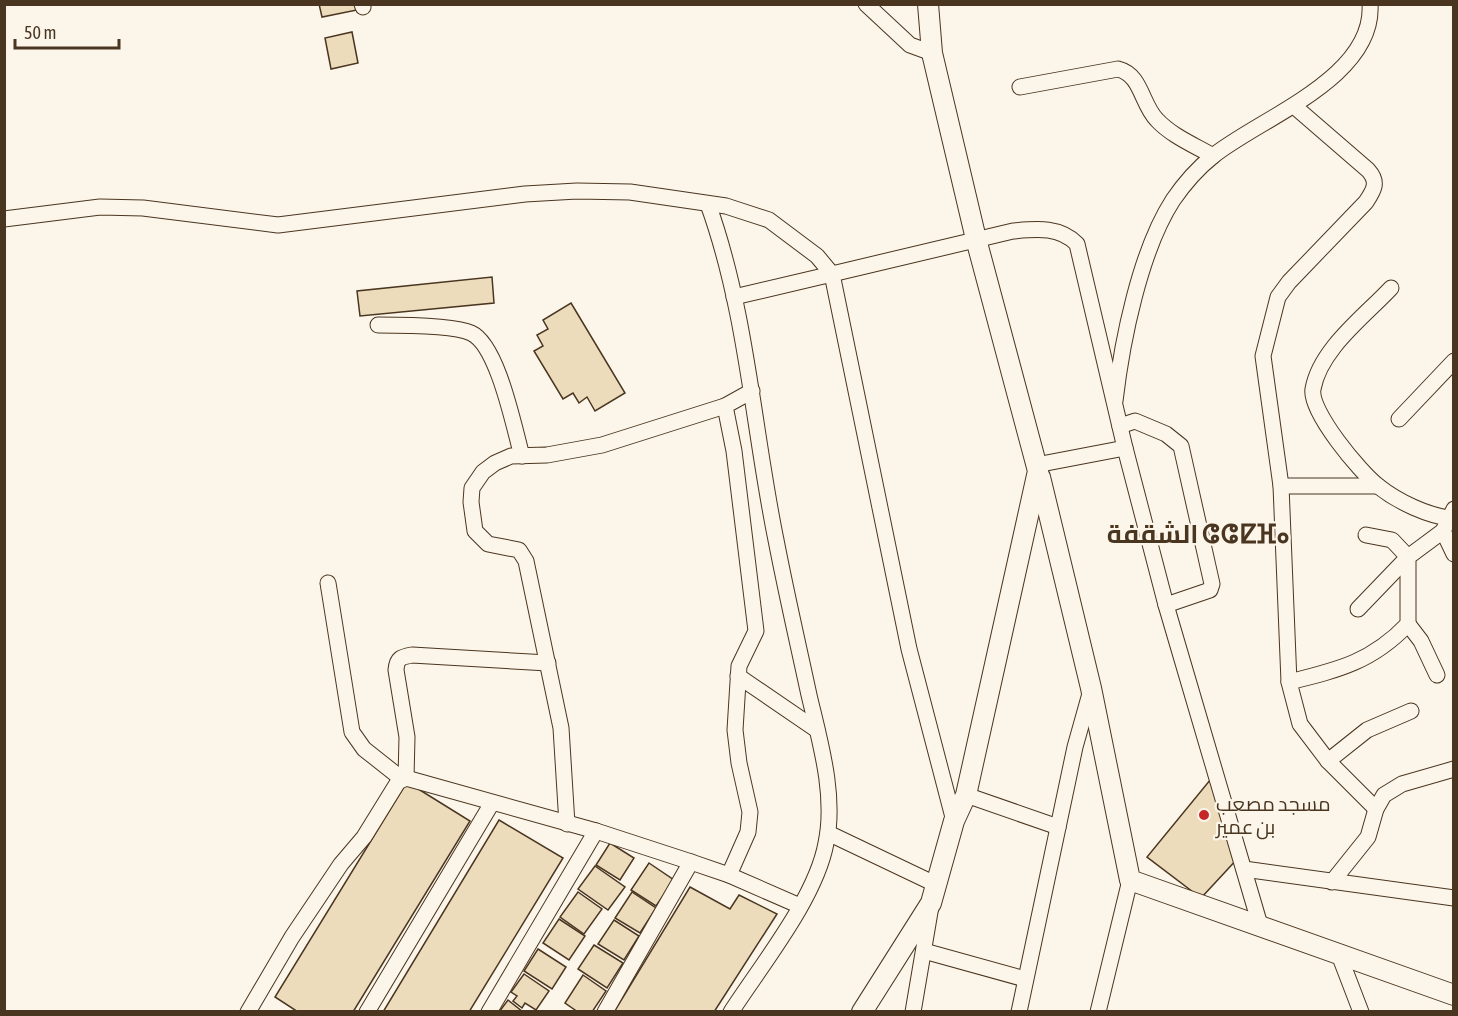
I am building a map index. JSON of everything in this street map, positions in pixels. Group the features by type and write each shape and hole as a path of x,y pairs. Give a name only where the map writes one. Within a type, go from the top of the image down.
{"main road":[{"path":"928,4 932,53 976,239 1037,468 1091,688 1130,880 1454,995"},
{"path":"862,1011 933,894 954,821 966,795 1037,468"}],"street":[{"path":"867,4 910,45 932,53"},
{"path":"1115,407 1129,321 1154,237 1173,200 1213,156 1294,106 1345,63 1362,41 1371,21 1370,4"},
{"path":"1020,87 1118,69 1127,72 1135,78 1142,99 1156,119 1172,133 1213,156"},
{"path":"1294,106 1368,170 1376,182 1366,202 1288,282 1278,297 1263,356 1281,486 1289,682 1300,724 1328,761 1376,808"},
{"path":"4,219 100,207 143,208 279,225 503,197 577,191 630,192 747,211 769,220 817,256 832,274 909,649 954,821"},
{"path":"708,204 717,229 734,297 752,391 775,538 817,730 828,803 828,833 815,877 800,906 731,1011"},
{"path":"734,297 976,239 1040,229 1062,232 1077,244 1125,448 1166,605 1260,925"},
{"path":"1391,288 1335,347 1318,374 1312,390 1315,407 1363,471 1378,486 1404,503 1450,519"},
{"path":"378,325 417,325 471,333 487,348 505,395 522,456"},
{"path":"1399,419 1454,361"},
{"path":"567,824 561,728 524,555 519,550 488,544 479,537 475,531 471,502 472,488 483,472 503,459 547,455 602,445 725,406 752,391"},
{"path":"725,406 734,451 756,631 742,658 738,676 736,744 750,812 748,832 729,875"},
{"path":"1120,426 1135,421 1166,434 1181,446 1212,584 1210,590 1166,605"},
{"path":"1037,468 1125,448"},
{"path":"1281,486 1378,486"},
{"path":"1450,519 1454,554"},
{"path":"1358,609 1408,557 1450,519"},
{"path":"1366,534 1392,540 1408,557 1408,624 1421,640 1437,675"},
{"path":"328,583 352,732 364,749 404,778 596,831 729,875 800,906"},
{"path":"1289,682 1336,671 1371,657 1408,624"},
{"path":"253,1010 292,938 404,778 407,737 396,670 400,657 412,655 548,663"},
{"path":"738,676 817,730"},
{"path":"1019,1011 1075,747 1091,688"},
{"path":"1328,761 1366,730 1411,711"},
{"path":"1332,882 1368,837 1376,808 1384,795 1402,784 1454,769"},
{"path":"966,795 1058,827"},
{"path":"367,1011 492,803"},
{"path":"489,1011 596,831"},
{"path":"828,833 933,894 913,1011"},
{"path":"605,1011 690,862"},
{"path":"1244,869 1454,898"},
{"path":"1098,1011 1130,880"},
{"path":"924,951 1025,979"},
{"path":"1338,952 1361,1011"}],"building":[{"path":"319,4 356,4 357,10 322,17"},
{"path":"352,32 358,63 331,69 325,38"},
{"path":"492,277 494,303 360,316 357,291"},
{"path":"571,303 625,393 595,411 587,397 579,403 573,393 563,399 534,351 543,346 537,335 548,329 543,320"},
{"name":"مسجد مصعب بن عمير","path":"1215,774 1239,857 1201,898 1147,857"},
{"path":"407,782 470,821 353,1012 298,1012 275,997"},
{"path":"499,820 563,858 469,1012 383,1012"},
{"path":"610,843 634,858 620,880 596,865"},
{"path":"649,863 674,880 656,906 631,890"},
{"path":"595,866 625,887 608,910 578,889"},
{"path":"690,887 730,909 739,895 777,914 714,1012 614,1012"},
{"path":"578,892 602,909 584,934 560,917"},
{"path":"632,892 656,908 640,933 615,918"},
{"path":"559,919 585,936 569,960 543,943"},
{"path":"614,920 639,936 624,960 598,944"},
{"path":"594,945 623,963 607,988 578,969"},
{"path":"538,949 566,967 552,989 524,971"},
{"path":"524,974 549,991 536,1010 525,1003 522,1008 513,1001 517,996 511,992"},
{"path":"583,975 606,991 592,1012 578,1012 565,1003"},
{"path":"508,1000 523,1012 499,1012"}],"place":[{"name":"مسجد مصعب بن عمير","path":"1204,815"}],"district":[{"name":"الشقفة ⵛⵛⵇⴼⴰ","path":"1198,534"}]}
